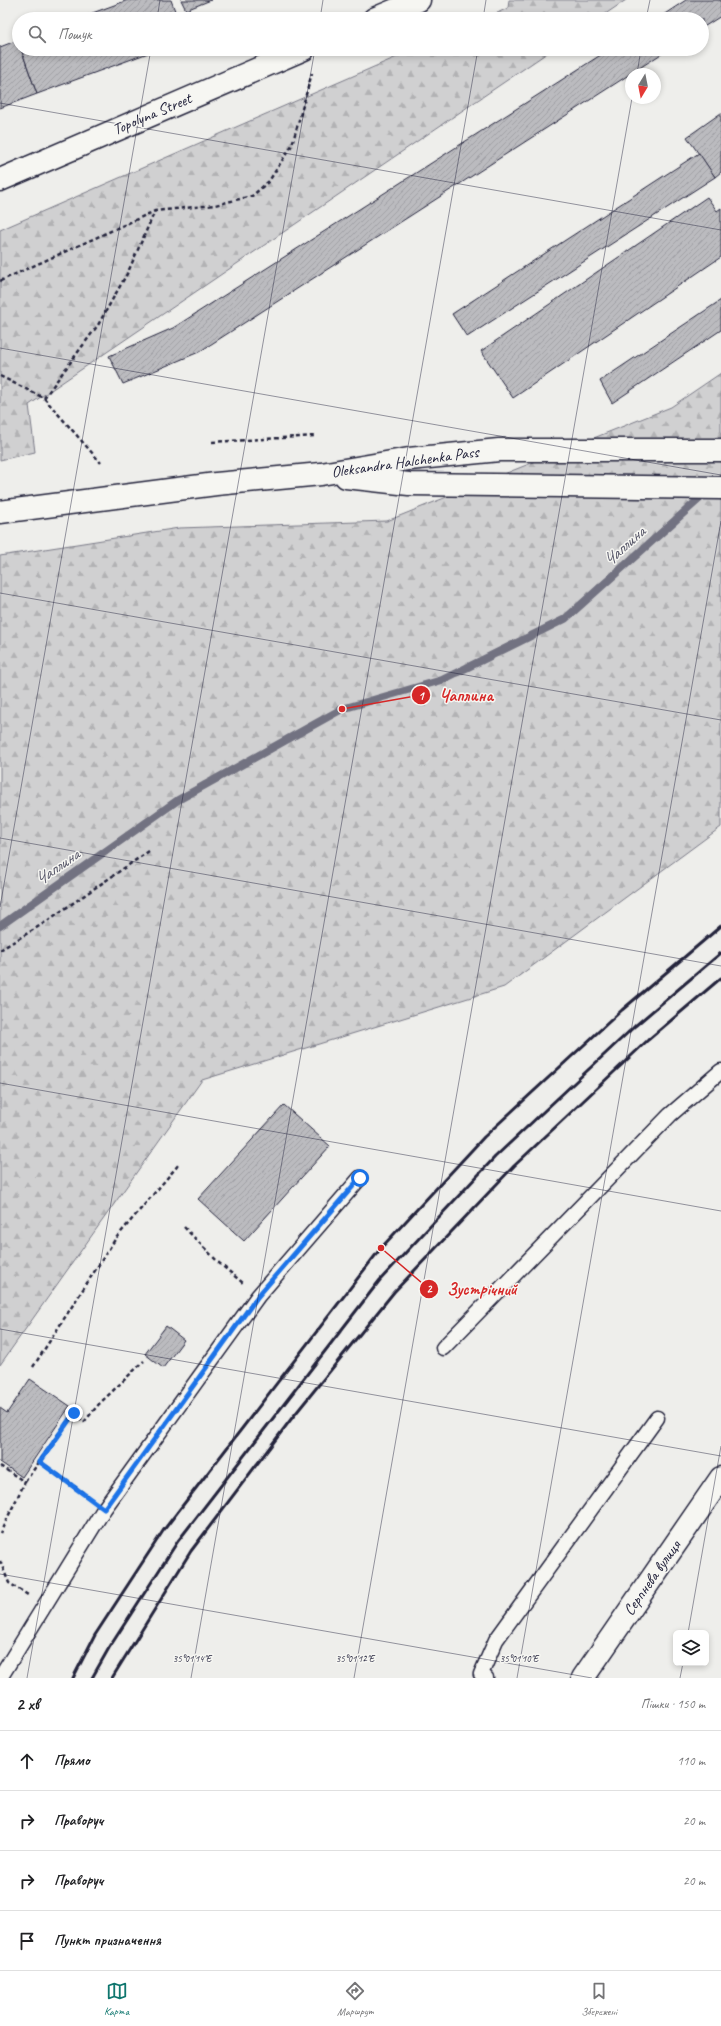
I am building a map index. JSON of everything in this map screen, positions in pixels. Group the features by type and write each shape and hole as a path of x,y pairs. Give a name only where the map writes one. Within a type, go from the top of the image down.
{"main road":[{"path":"390,12 418,0"},
{"name":"Topolyna Street","path":"0,180 288,56"},
{"name":"Oleksandra Halchenka Pass","path":"321,474 408,459 499,450 721,450"},
{"path":"0,512 216,484 321,474"},
{"name":"Oleksandra Halchenka Pass","path":"321,474 409,484 721,488"},
{"name":"Серпнева вулиця","path":"591,1675 721,1478"}],"lane":[{"path":"443,1348 670,1115 721,1070"},
{"path":"0,1678 44,1604 104,1509 258,1296 360,1178"},
{"path":"486,1678 481,1674 496,1640 656,1418"}],"path":[{"path":"0,281 155,211 215,206 252,196 270,182 292,145 312,71"},
{"path":"44,398 98,325 128,272 155,211"},
{"path":"0,376 44,398 101,463"},
{"path":"212,442 316,436"},
{"path":"0,950 41,925 148,851"},
{"path":"33,1366 116,1238 180,1163"},
{"path":"184,1227 219,1263 258,1296"},
{"path":"0,1533 25,1482 74,1413 84,1422 99,1404 144,1361"},
{"path":"40,1462 104,1509"},
{"path":"0,1466 25,1482"},
{"path":"0,1561 9,1583 44,1604"}],"green space":[{"path":"509,0 626,0 608,12 499,12 508,8"},
{"path":"399,56 543,56 29,405 35,452 0,460 0,230"},
{"path":"721,373 721,827 504,987 202,1080 0,1365 0,556 179,528 387,521 671,407"}],"building":[{"path":"128,0 171,0 175,12 95,12"},
{"path":"181,0 211,0 186,10"},
{"path":"686,0 721,0 721,16 709,24 709,12 668,12"},
{"path":"12,42 12,56 23,56 37,94 0,108 0,47"},
{"path":"23,56 140,56 37,94"},
{"path":"599,56 658,56 640,68 625,68 625,77 199,352 123,384 109,356 173,328"},
{"path":"721,113 721,172 715,177 687,137"},
{"path":"699,153 715,177 467,337 452,314"},
{"path":"707,197 717,211 721,208 721,257 513,398 481,351"},
{"path":"721,300 721,330 612,403 600,381"},
{"path":"284,1105 330,1146 244,1241 198,1199"},
{"path":"166,1326 184,1340 163,1368 145,1354"},
{"path":"30,1379 70,1406 22,1477 0,1462 0,1408 7,1413"}],"waterway":[{"name":"Чаплина","path":"0,926 178,800 342,709 442,680 565,619 708,491"}],"railway":[{"path":"73,1678 95,1635 163,1531 381,1248 484,1137 622,1010 721,926"},
{"path":"92,1678 109,1648 178,1541 380,1280 495,1157 635,1026 721,953"},
{"path":"112,1678 191,1551 292,1418 394,1292 514,1166 648,1040 721,978"}],"place":[{"name":"Чаплина","path":"342,709"},
{"name":"Зустрічний","path":"381,1248"}],"route":[{"path":"74,1413 40,1462 104,1509 258,1296 360,1178"}]}
